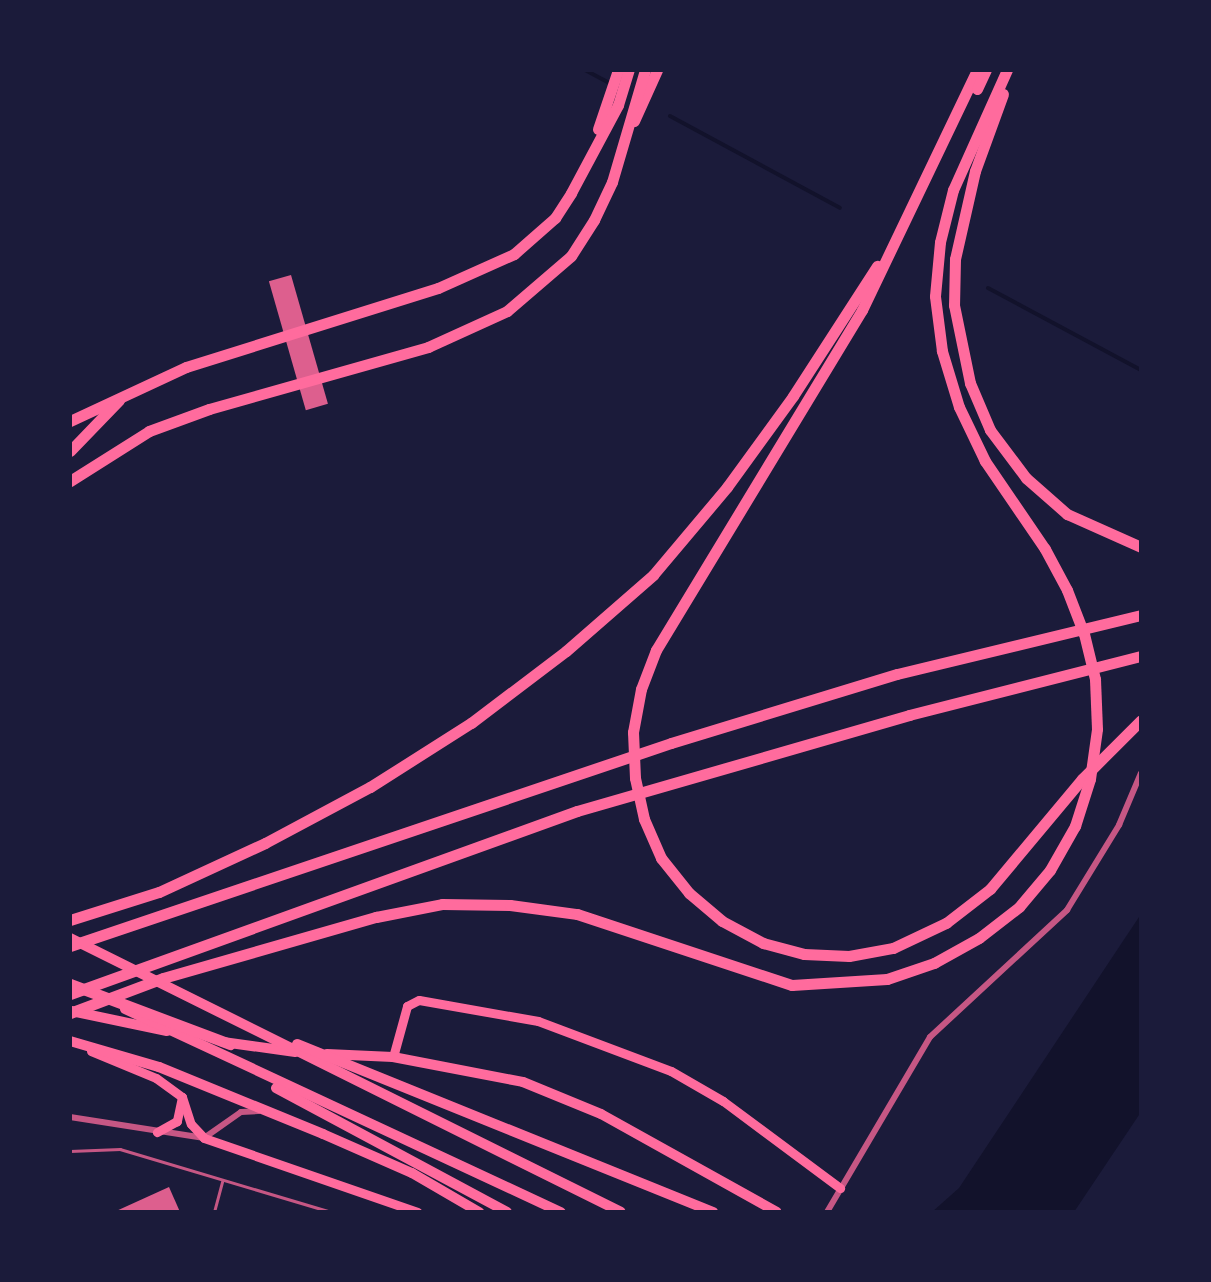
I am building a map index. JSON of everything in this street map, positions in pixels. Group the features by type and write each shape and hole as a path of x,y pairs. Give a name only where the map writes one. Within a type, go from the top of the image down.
{"highway":[{"path":"586,166 618,70"},
{"path":"70,422 129,390 186,366 438,288 495,266 554,218 618,104 629,70"},
{"path":"70,481 150,431 209,409 428,347 507,311 571,256 612,182 644,70"},
{"path":"626,138 656,70"},
{"path":"70,920 159,892 266,843 370,787 471,723 566,651 653,575 727,487 793,396 914,206 977,70"},
{"path":"986,70 852,328 656,650 641,690 633,732 634,778 644,819 661,858 689,893 722,921 763,943 804,954 849,956 893,948 946,923 990,888 1082,779 1141,720"},
{"path":"1009,70 964,215 955,259 954,305 960,350 990,430 1015,467 1068,514 1141,547"},
{"path":"70,1012 163,978 376,917 442,904 493,904 577,914 792,984 841,985 887,979 934,963 979,938 1020,907 1050,870 1074,826 1090,779 1097,729 1095,679 1072,604 1044,548 985,461 959,407 942,350 936,296 952,190 1009,70"},
{"path":"70,451 129,390"},
{"path":"72,943 671,743 898,674 1141,616"},
{"path":"70,994 577,811 909,715 1141,656"},
{"path":"70,983 230,1044"}],"main road":[{"path":"72,943 622,1212"},
{"path":"70,983 560,1212"},
{"path":"393,1057 408,1006 419,1000 538,1021 671,1071 723,1101 840,1188"},
{"path":"70,1012 230,1044 393,1057 523,1082 601,1114 776,1212"},
{"path":"217,1012 713,1212"},
{"path":"187,1040 507,1212"},
{"path":"70,1042 156,1078 182,1098 192,1124 204,1138 418,1212"},
{"path":"70,1042 159,1067 265,1110 412,1173 478,1212"},
{"path":"157,1132 178,1121 182,1098"}],"street":[{"path":"827,1212 930,1037 1068,910 1119,825 1141,773"},
{"path":"70,1117 204,1138 240,1112 265,1110"}],"lane":[{"path":"70,1151 120,1149 332,1212"},
{"path":"214,1212 222,1180"}],"shaded area":[{"path":"1141,914 1141,1112 1074,1212 932,1212 959,1188"}],"building":[{"path":"291,275 328,404 306,410 269,281"},
{"path":"169,1187 180,1212 114,1212"}],"waterway":[{"path":"585,70 608,82"},
{"path":"670,116 840,208"},
{"path":"988,288 1141,370"}]}
